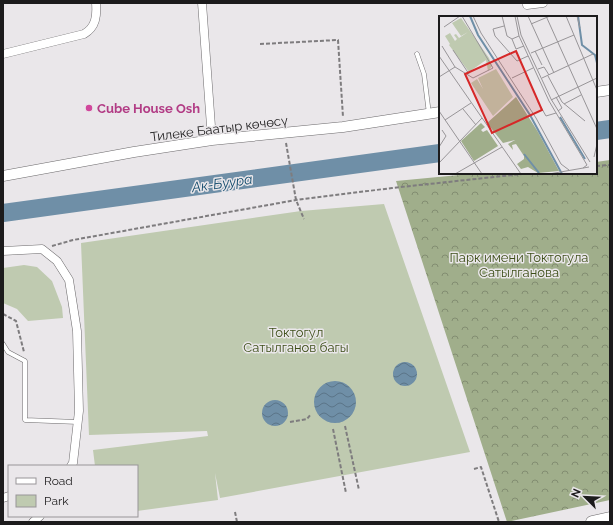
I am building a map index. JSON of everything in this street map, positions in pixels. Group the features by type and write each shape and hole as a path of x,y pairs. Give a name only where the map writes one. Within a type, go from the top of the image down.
{"main road":[{"path":"592,522 610,518"}],"street":[{"path":"3,54 84,34 93,28 96,3"},
{"path":"202,3 212,140"},
{"path":"527,5 544,3"},
{"path":"597,92 610,90"},
{"name":"Тилеке Баатыр көчөсү","path":"3,176 134,152 212,140 343,127 439,112"},
{"path":"3,252 42,248 57,261 69,280 77,331 78,422 71,465"}],"lane":[{"path":"417,54 424,74 430,114"},
{"path":"3,344 8,352 25,362 25,420 78,422"}],"path":[{"path":"260,44 338,40 343,127"},
{"path":"285,133 296,200 304,219"},
{"path":"597,166 610,165"},
{"path":"42,248 73,240 296,200 522,174"},
{"path":"3,314 16,321 25,362"},
{"path":"290,422 307,419 311,414"},
{"path":"345,426 359,490"},
{"path":"332,429 346,493"},
{"path":"474,469 481,467 499,522"},
{"path":"235,512 237,522"}],"green space":[{"name":"Парк имени Токтогула Сатылганова","path":"610,160 610,500 507,522 396,181 470,174 597,174 597,162"},
{"name":"Токтогул Сатылганов багы","path":"384,204 470,452 220,498 215,473 218,500 138,511 138,465 95,465 93,450 208,436 207,431 89,435 81,243 301,211"},
{"path":"24,265 37,267 52,281 62,307 63,318 28,321 17,309 3,303 3,268"}],"water":[{"path":"405,362 414,365 417,374 414,383 405,386 396,383 393,374 396,365"},
{"path":"335,381 350,387 356,402 350,417 335,423 320,417 314,402 320,387"},
{"path":"275,400 284,404 288,413 284,422 275,426 266,422 262,413 266,404"}],"waterway":[{"name":"Ак-Буура","path":"597,131 610,129"},
{"name":"Ак-Буура","path":"3,213 439,153"}],"place":[{"name":"Cube House Osh","path":"89,108"}]}
